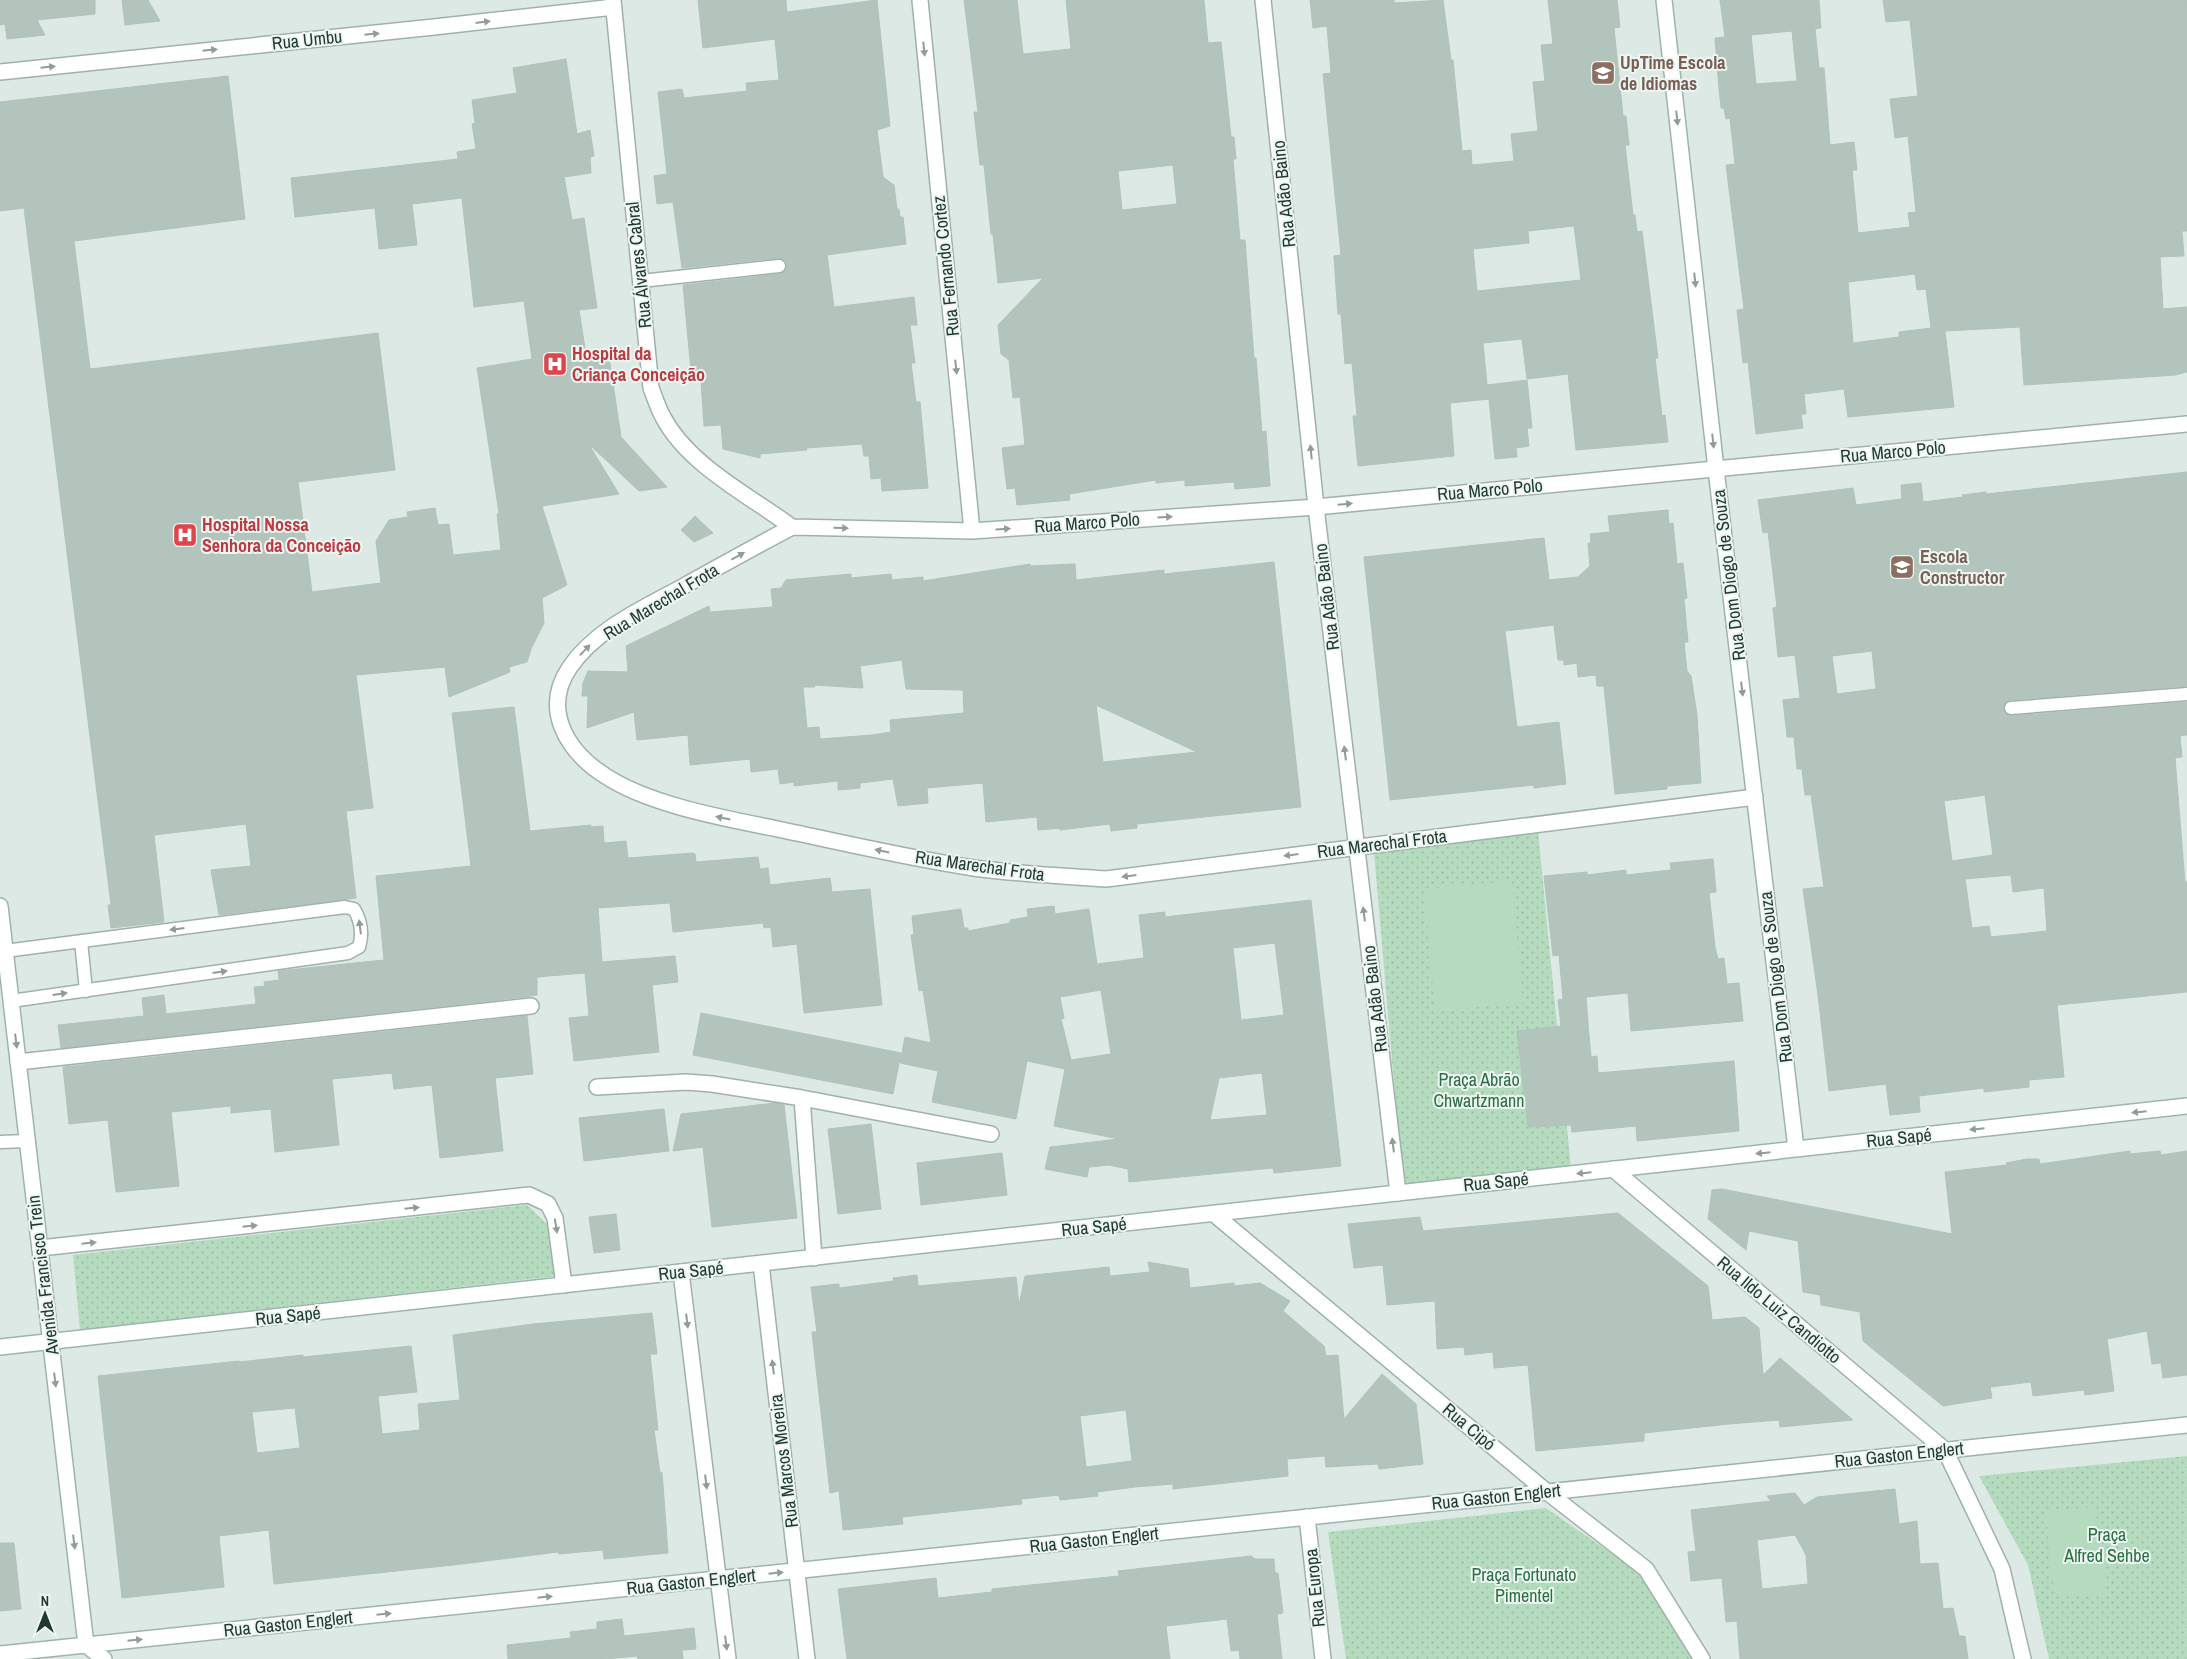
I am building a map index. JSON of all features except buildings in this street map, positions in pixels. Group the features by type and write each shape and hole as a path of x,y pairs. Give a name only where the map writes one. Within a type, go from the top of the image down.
{"street":[{"name":"Rua Fernando Cortez","path":"920,0 972,531"},
{"name":"Rua Adão Baino","path":"1263,0 1316,507 1398,1193"},
{"name":"Rua Dom Diogo de Souza","path":"1664,0 1716,469 1796,1150"},
{"name":"Rua Umbu","path":"0,72 434,28 613,3"},
{"name":"Rua Álvares Cabral","path":"613,3 651,388 664,418 681,442 709,469 792,527"},
{"name":"Rua Marco Polo","path":"792,527 972,531 1316,507 2187,424"},
{"name":"Rua Marechal Frota","path":"792,527 629,616 588,646 569,668 559,690 559,715 566,740 582,759 605,777 641,793 700,813 909,857 1011,872 1106,879 1755,797"},
{"name":"Avenida Francisco Trein","path":"0,906 86,1645"},
{"path":"18,1062 531,1006"},
{"path":"596,1087 686,1082 802,1098 991,1134"},
{"path":"802,1098 814,1258"},
{"name":"Rua Sapé","path":"0,1347 2187,1106"},
{"name":"Rua Ildo Luiz Candiotto","path":"1613,1170 1945,1450"},
{"path":"40,1248 529,1196 548,1204 555,1218 564,1285"},
{"name":"Rua Cipó","path":"1214,1214 1547,1492 1646,1569 1702,1659"},
{"name":"Rua Marcos Moreira","path":"761,1264 807,1659"},
{"path":"681,1272 728,1659"},
{"name":"Rua Gaston Englert","path":"0,1654 2187,1425"},
{"path":"1945,1450 2002,1569 2023,1659"},
{"name":"Rua Europa","path":"1307,1517 1323,1659"},
{"path":"73,1659 86,1645 104,1659"}],"lane":[{"path":"641,281 779,266"},
{"path":"2011,708 2187,694"},
{"path":"5,951 345,907 354,909 360,918 362,938 359,947 348,953 11,1001"},
{"path":"80,941 86,991"},
{"path":"0,1142 28,1140"}],"green space":[{"name":"Praça Abrão Chwartzmann","path":"1538,831 1571,1169 1403,1187 1374,852"},
{"path":"1512,881 1523,1003 1435,1011 1424,889"},
{"path":"527,1205 547,1224 556,1276 80,1330 73,1255"},
{"name":"Praça Alfred Sehbe","path":"2187,1456 2187,1659 2049,1659 2028,1565 1979,1476"},
{"path":"2095,1507 2106,1593 2054,1595 2046,1512"},
{"name":"Praça Fortunato Pimentel","path":"1546,1508 1637,1571 1694,1659 1346,1659 1328,1532"}],"place":[{"name":"UpTime Escola de Idiomas","path":"1603,73"},
{"name":"Hospital da Criança Conceição","path":"555,364"},
{"name":"Hospital Nossa Senhora da Conceição","path":"185,535"},
{"name":"Escola Constructor","path":"1902,567"}]}
